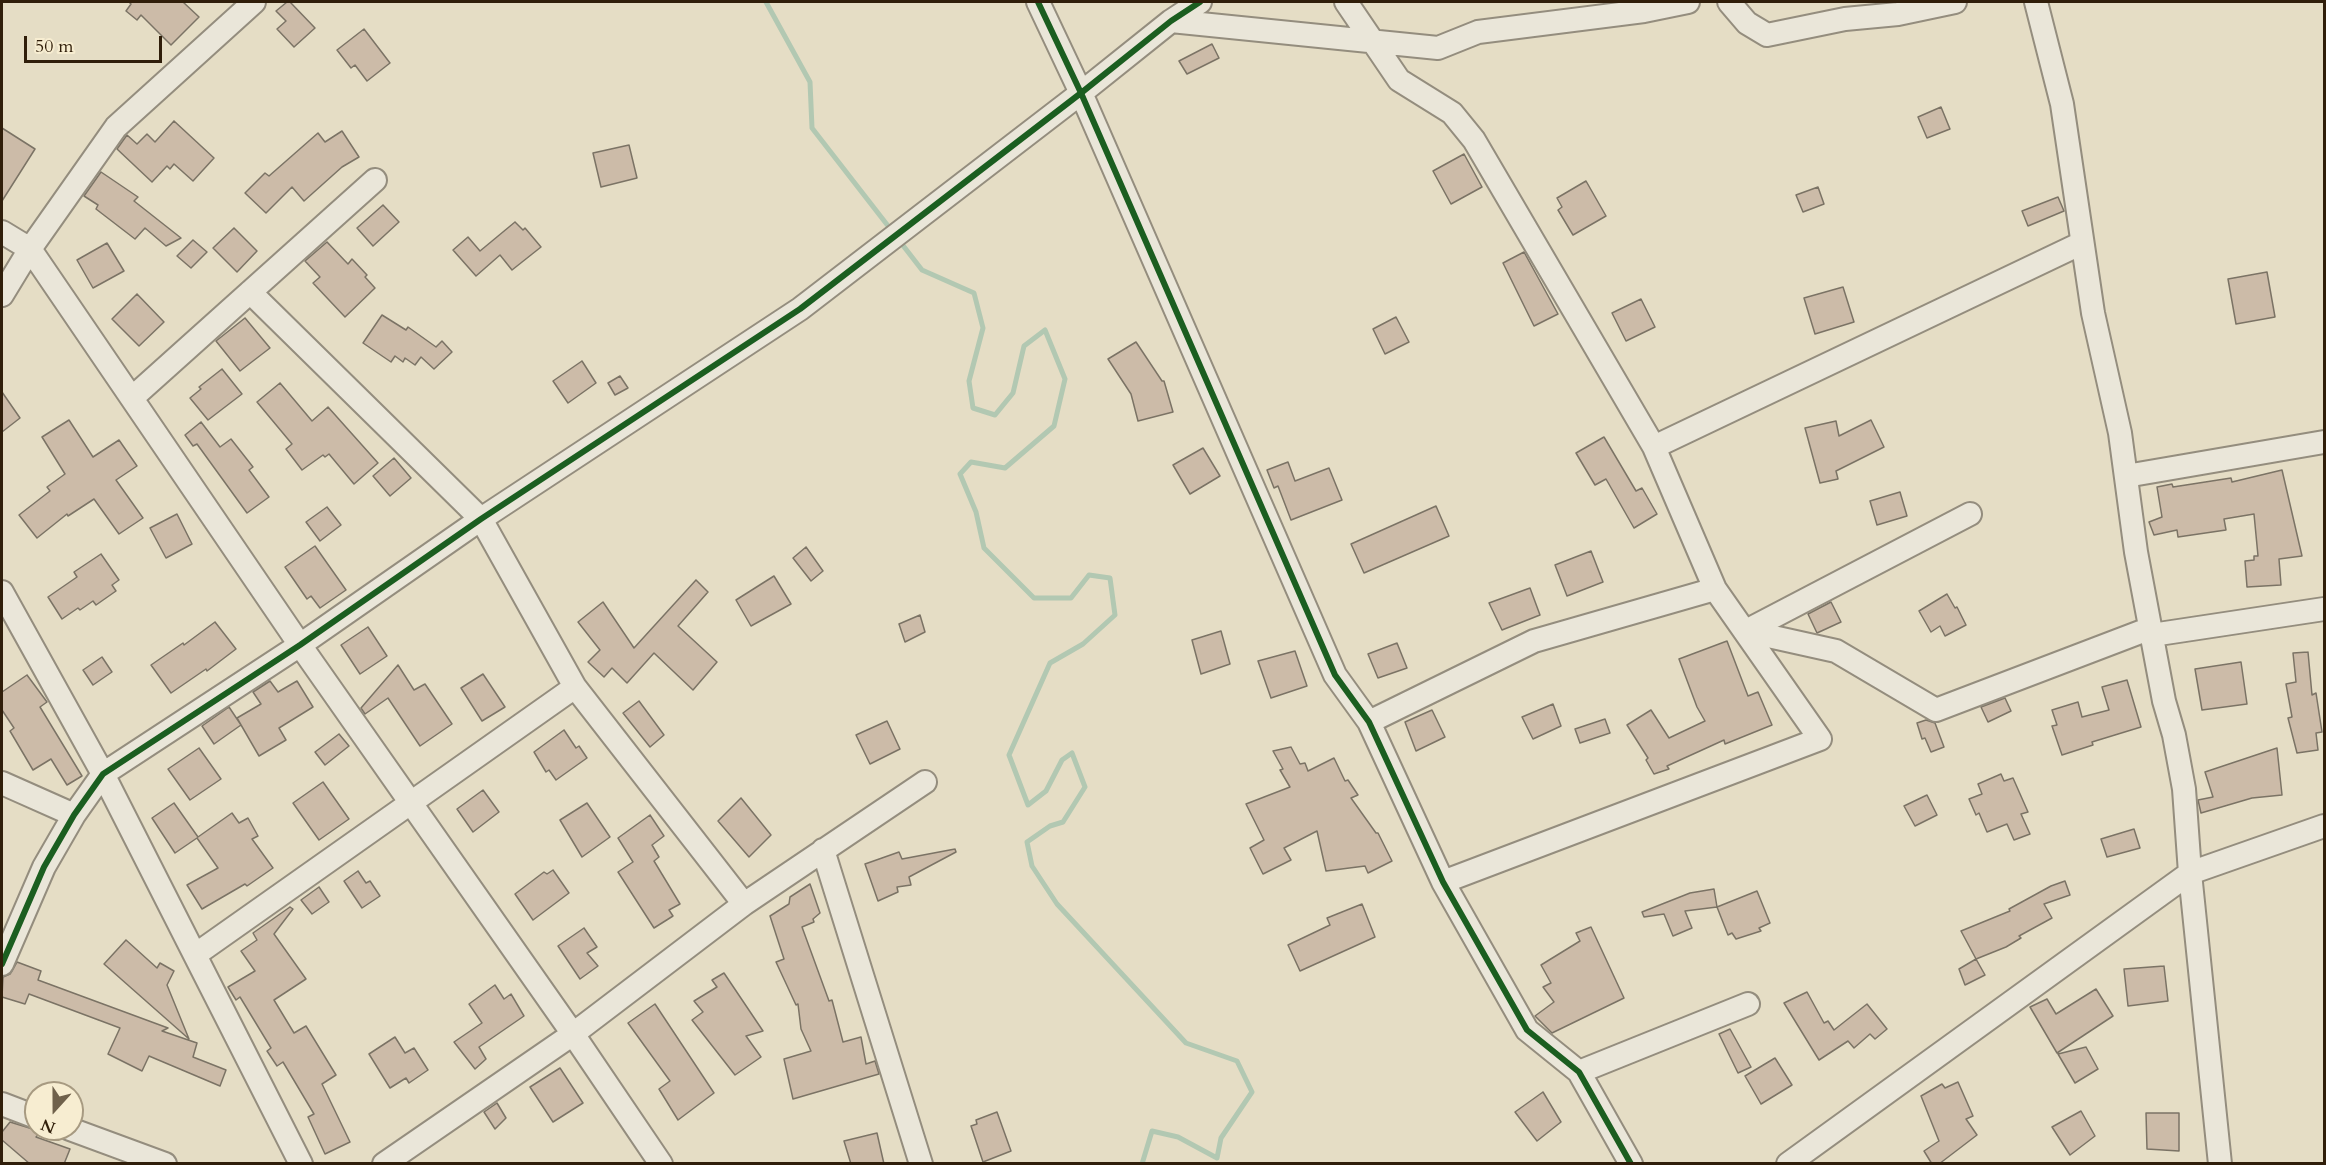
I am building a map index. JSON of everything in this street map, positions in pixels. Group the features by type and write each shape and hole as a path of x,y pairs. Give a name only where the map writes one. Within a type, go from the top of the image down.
{"street":[{"path":"2,295 30,249 116,127 254,2"},
{"path":"1038,2 1081,93 1335,675 1370,722 1443,882 1527,1030 1579,1072 1631,1164"},
{"path":"2,964 44,867 74,815 104,774 300,645 481,519 800,309 1171,21 1200,2"},
{"path":"1346,2 1399,80 1452,113 1474,140 1654,447 1715,589 1820,739 1443,882"},
{"path":"1171,21 1438,48 1478,32 1644,11 1688,2"},
{"path":"1729,2 1747,23 1767,35 1845,19 1898,14 1954,2"},
{"path":"2036,2 2062,104 2093,313 2120,434 2136,552 2164,701 2174,735 2184,789 2190,873 2220,1164"},
{"path":"132,398 375,180"},
{"path":"2,232 30,249 300,645 573,1034 661,1164"},
{"path":"1654,447 2082,243"},
{"path":"250,292 481,519 575,687 744,904"},
{"path":"2126,476 2325,442"},
{"path":"1746,631 1970,514"},
{"path":"1370,722 1534,641 1715,589"},
{"path":"2,592 104,774 301,1164"},
{"path":"1746,631 1836,651 1936,710 2152,632 2325,609"},
{"path":"195,955 575,687"},
{"path":"384,1164 573,1034 744,904 925,782"},
{"path":"2,783 74,815"},
{"path":"1788,1164 2190,873 2325,826"},
{"path":"824,850 921,1164"},
{"path":"1579,1072 1748,1004"},
{"path":"2,1104 24,1112"},
{"path":"84,1134 165,1164"}],"building":[{"path":"129,2 183,2 199,17 171,45 141,15 137,20 126,11 131,4"},
{"path":"290,2 315,28 294,47 277,29 286,21 276,11"},
{"path":"364,29 390,63 367,81 355,65 351,68 337,50"},
{"path":"1212,44 1219,58 1187,74 1179,61"},
{"path":"1941,107 1950,129 1927,138 1918,117"},
{"path":"174,121 214,158 193,181 174,164 170,169 167,166 152,182 117,149 127,135 137,144 147,134 155,142"},
{"path":"2,128 35,149 2,201"},
{"path":"342,131 359,157 342,167 304,201 292,187 266,213 245,193 265,173 269,176 318,133 325,142"},
{"path":"629,145 637,178 601,187 593,153"},
{"path":"1464,154 1482,187 1451,204 1433,171"},
{"path":"101,172 138,197 134,201 181,238 166,246 145,228 135,239 96,209 98,205 84,196"},
{"path":"1586,181 1606,216 1573,235 1558,210 1562,207 1557,198"},
{"path":"1818,187 1824,204 1803,212 1796,195"},
{"path":"2058,197 2064,211 2028,226 2022,211"},
{"path":"383,205 399,222 373,246 357,228"},
{"path":"515,222 523,230 525,228 541,247 512,270 500,255 476,276 453,250 468,237 480,251"},
{"path":"234,228 257,251 237,272 213,248"},
{"path":"193,240 207,252 191,268 177,256"},
{"path":"327,242 348,264 352,259 367,275 365,277 375,288 345,317 313,283 320,277 305,261"},
{"path":"107,243 124,271 93,288 77,260"},
{"path":"1524,252 1558,314 1534,326 1503,263"},
{"path":"2267,272 2275,317 2236,324 2228,279"},
{"path":"1843,287 1854,322 1815,334 1804,298"},
{"path":"137,294 164,322 139,346 112,319"},
{"path":"1641,299 1655,327 1626,341 1612,313"},
{"path":"382,315 406,330 408,327 436,347 442,341 452,352 434,369 421,357 415,365 405,358 403,362 395,356 391,362 363,343"},
{"path":"1396,317 1409,342 1385,354 1373,329"},
{"path":"245,318 270,348 240,371 216,341"},
{"path":"1136,342 1164,381 1173,412 1138,421 1131,394 1108,359"},
{"path":"582,361 596,383 568,403 553,381"},
{"path":"222,369 242,394 208,420 190,398 201,389 199,387"},
{"path":"620,376 628,388 615,395 608,383"},
{"path":"280,383 312,421 328,407 378,463 354,484 329,454 325,457 323,455 302,470 286,449 292,444 257,402"},
{"path":"2,392 20,418 2,432"},
{"path":"69,420 93,457 119,440 137,466 116,480 143,518 119,534 94,499 68,516 67,514 37,538 19,515 50,491 47,487 65,474 42,437"},
{"path":"1871,420 1884,447 1836,471 1838,479 1820,483 1805,428 1836,421 1839,436"},
{"path":"201,422 220,447 231,439 253,467 249,470 269,497 247,513 197,444 193,446 185,435"},
{"path":"1604,437 1636,491 1642,488 1657,514 1634,528 1606,479 1595,485 1576,453"},
{"path":"1203,448 1220,476 1190,494 1173,465"},
{"path":"394,458 411,478 390,496 373,476"},
{"path":"1288,462 1295,481 1329,468 1342,500 1291,520 1278,486 1274,488 1267,470"},
{"path":"2282,470 2302,556 2279,559 2281,585 2247,587 2245,561 2254,560 2254,556 2258,556 2254,514 2224,519 2226,530 2178,537 2177,530 2154,535 2149,522 2162,517 2157,487 2172,484 2173,487 2231,478 2232,482"},
{"path":"1900,492 1907,516 1877,525 1870,501"},
{"path":"1436,506 1449,536 1364,573 1351,544"},
{"path":"327,507 341,525 320,541 306,522"},
{"path":"177,514 192,544 166,558 150,528"},
{"path":"315,546 346,590 320,608 311,596 307,599 285,567"},
{"path":"806,547 823,571 811,581 793,558"},
{"path":"1591,551 1603,582 1567,596 1555,565"},
{"path":"101,554 119,580 112,585 116,591 96,605 93,601 62,619 48,597 77,577 74,572"},
{"path":"774,576 791,604 751,626 736,600"},
{"path":"696,580 708,592 678,626 717,662 693,690 654,653 627,683 612,668 604,677 588,662 600,650 578,622 603,602 634,648"},
{"path":"1530,588 1540,615 1502,630 1489,603"},
{"path":"1947,594 1966,625 1945,636 1940,626 1931,632 1919,611"},
{"path":"1831,602 1841,622 1817,633 1808,614"},
{"path":"920,615 925,632 905,642 899,624"},
{"path":"215,622 236,649 207,671 206,669 171,693 151,665 183,643 184,645"},
{"path":"368,627 387,656 360,674 341,645"},
{"path":"1221,631 1230,664 1201,674 1192,640"},
{"path":"1727,641 1748,696 1758,692 1772,725 1725,744 1724,740 1667,766 1669,769 1654,774 1646,760 1648,758 1627,725 1651,710 1669,738 1705,721 1697,707 1679,659"},
{"path":"1397,643 1407,668 1378,678 1368,654"},
{"path":"1295,651 1307,686 1271,698 1258,661"},
{"path":"2308,652 2312,695 2316,693 2322,732 2316,733 2318,750 2297,753 2288,718 2292,717 2286,684 2296,682 2293,653"},
{"path":"102,657 112,672 93,685 83,670"},
{"path":"2241,662 2247,704 2202,710 2195,669"},
{"path":"398,665 414,690 425,684 452,724 420,746 388,698 365,714 361,708"},
{"path":"483,674 505,707 482,721 461,688"},
{"path":"27,675 47,702 40,707 82,776 67,785 51,759 33,770 10,731 14,728 2,710 2,692"},
{"path":"2127,680 2141,727 2092,742 2093,745 2062,755 2052,726 2057,725 2052,710 2078,702 2082,717 2109,710 2102,687"},
{"path":"270,681 278,692 297,681 313,707 279,728 286,740 259,756 237,718 261,704 253,692"},
{"path":"2005,698 2011,711 1988,722 1981,707"},
{"path":"639,701 664,735 650,747 623,713"},
{"path":"1553,704 1561,726 1533,739 1522,717"},
{"path":"229,707 241,725 214,744 202,726"},
{"path":"1432,710 1445,737 1416,751 1405,722"},
{"path":"1605,719 1610,733 1580,743 1575,729"},
{"path":"1926,720 1935,723 1944,747 1931,752 1925,738 1922,739 1917,723"},
{"path":"887,721 900,749 870,764 856,735"},
{"path":"564,730 576,748 579,746 587,758 556,780 549,770 546,772 534,752"},
{"path":"339,734 349,746 325,765 315,752"},
{"path":"1291,747 1300,764 1305,763 1308,771 1334,758 1345,781 1348,780 1358,795 1351,798 1378,833 1392,861 1368,873 1365,866 1326,871 1317,831 1284,848 1291,860 1263,874 1250,848 1264,840 1246,804 1290,787 1273,751"},
{"path":"199,748 221,779 190,800 168,769"},
{"path":"2277,748 2282,795 2252,798 2201,813 2198,800 2213,797 2205,772"},
{"path":"2001,774 2004,781 2013,778 2028,812 2021,814 2030,834 2014,840 2007,824 1987,832 1979,813 1976,815 1969,799 1982,794 1978,784"},
{"path":"323,782 349,819 319,840 293,803"},
{"path":"483,790 499,812 473,832 457,809"},
{"path":"1927,795 1937,815 1915,826 1904,806"},
{"path":"741,798 771,835 749,857 718,821"},
{"path":"174,803 198,837 232,813 239,823 248,818 258,836 252,839 273,868 247,886 245,884 202,909 187,885 218,868 197,838 175,853 152,818"},
{"path":"587,803 610,837 582,857 560,820"},
{"path":"650,815 664,836 652,845 659,857 654,861 680,904 669,910 673,916 654,928 618,872 633,862 618,838"},
{"path":"2134,829 2140,848 2107,857 2101,839"},
{"path":"955,849 956,852 909,877 911,885 897,887 898,892 878,901 865,864 899,852 902,859"},
{"path":"553,870 569,893 533,920 515,894 544,872 547,874"},
{"path":"358,871 366,883 370,881 380,896 362,908 344,881"},
{"path":"2065,881 2070,895 2044,904 2052,918 2019,936 2021,938 2006,947 1976,959 1961,931 2010,911 2009,909 2051,886"},
{"path":"810,884 820,913 813,919 814,922 802,927 829,1001 832,1000 843,1042 861,1037 866,1064 875,1061 879,1074 793,1099 784,1059 811,1051 801,1029 798,1004 796,1005 776,962 784,959 770,916 789,904 790,897"},
{"path":"319,887 329,902 312,914 301,900"},
{"path":"1714,889 1717,907 1685,911 1692,928 1673,936 1664,914 1644,917 1642,912 1690,893"},
{"path":"1757,891 1770,923 1759,928 1761,931 1736,939 1732,933 1728,935 1717,907"},
{"path":"1362,904 1375,937 1300,971 1288,945 1330,925 1327,918"},
{"path":"290,907 293,909 274,934 306,979 274,1000 294,1033 306,1026 336,1075 322,1084 350,1142 325,1154 308,1117 314,1114 283,1062 277,1066 267,1051 271,1048 240,997 236,1000 228,987 255,971 241,951 257,940 253,933"},
{"path":"1591,927 1624,998 1552,1033 1535,1016 1554,1002 1543,987 1551,983 1541,965 1580,941 1576,933"},
{"path":"584,928 597,947 587,953 598,966 580,979 558,946"},
{"path":"126,940 157,968 160,963 174,971 167,985 189,1039 104,964"},
{"path":"1976,959 1985,975 1965,985 1959,969"},
{"path":"17,962 41,971 38,980 168,1028 162,1031 197,1043 193,1057 226,1070 220,1086 149,1056 142,1071 108,1054 120,1028 29,994 25,1004 2,997 3,977 10,974"},
{"path":"2164,966 2168,1001 2128,1006 2124,969"},
{"path":"724,973 763,1031 746,1036 761,1057 735,1075 692,1020 703,1012 694,1001 717,987 712,980"},
{"path":"495,985 504,999 511,994 524,1016 479,1047 486,1059 475,1069 454,1042 482,1023 469,1004"},
{"path":"2096,989 2113,1016 2057,1053 2030,1007 2047,999 2056,1014"},
{"path":"1807,992 1824,1023 1828,1021 1834,1030 1867,1004 1887,1029 1875,1039 1870,1034 1854,1048 1848,1041 1819,1060 1784,1003"},
{"path":"655,1004 714,1093 678,1120 659,1089 670,1081 628,1023"},
{"path":"1730,1029 1751,1067 1738,1073 1719,1034"},
{"path":"395,1037 405,1053 414,1048 428,1070 409,1083 406,1078 390,1088 369,1054"},
{"path":"2086,1047 2098,1069 2075,1083 2058,1054"},
{"path":"1775,1058 1792,1085 1761,1104 1745,1076"},
{"path":"560,1068 583,1103 553,1122 530,1087"},
{"path":"1958,1082 1973,1116 1966,1119 1977,1135 1939,1164 1932,1164 1924,1151 1939,1141 1921,1096 1942,1084 1945,1088"},
{"path":"1543,1092 1561,1122 1537,1141 1515,1112"},
{"path":"497,1103 506,1118 495,1129 484,1112"},
{"path":"2081,1111 2095,1136 2070,1155 2052,1127"},
{"path":"997,1112 1011,1151 983,1162 971,1126 977,1124 976,1120"},
{"path":"2146,1113 2179,1113 2179,1151 2147,1149"},
{"path":"10,1122 24,1126 24,1141 47,1141 70,1149 64,1164 30,1164 2,1140 2,1132"},
{"path":"877,1133 884,1164 851,1164 844,1141"}],"waterway":[{"path":"766,2 810,82 812,128 892,231"},
{"path":"898,239 922,270 974,293 983,328 969,381 973,408 995,415 1013,393 1024,346 1045,330 1065,379 1054,426 1005,468 971,462 960,474 976,512 984,548 1034,598 1071,598 1089,575 1110,578 1115,615 1083,644 1050,663 1009,755 1028,805 1046,791 1062,760 1072,753 1085,787 1063,822 1050,826 1027,842 1032,866 1057,904 1186,1043 1237,1061 1252,1092 1221,1138 1217,1158 1178,1137 1152,1131 1142,1164"}],"cycle path":[{"path":"1038,2 1081,93 1335,675 1369,722 1443,882 1527,1030 1579,1072 1631,1164"},
{"path":"2,964 44,867 74,815 103,774 300,645 481,519 800,309 1171,21 1200,2"}]}
